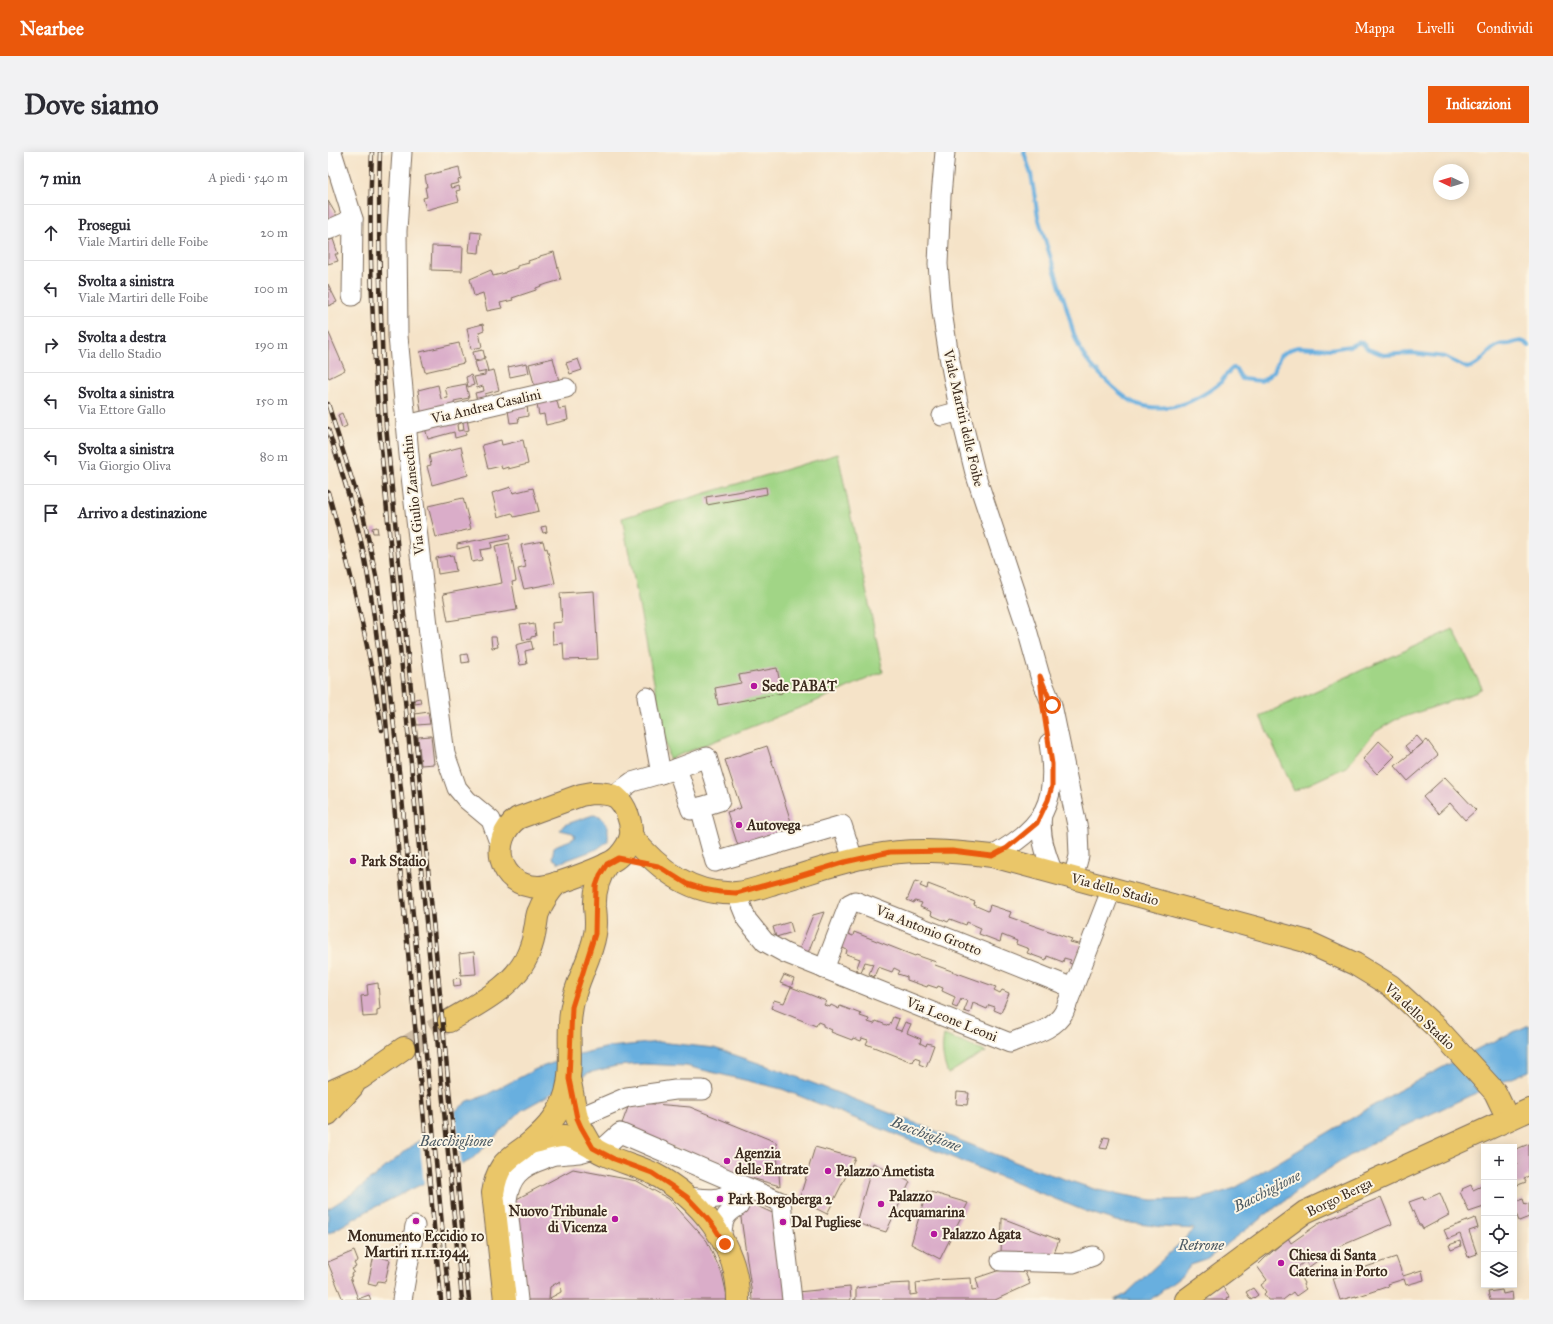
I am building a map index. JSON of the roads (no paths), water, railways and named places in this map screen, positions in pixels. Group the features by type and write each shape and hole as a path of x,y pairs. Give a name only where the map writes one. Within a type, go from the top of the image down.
{"main road":[{"path":"596,1150 581,1127 569,1090 570,1027 572,1007 595,934 596,886 600,875 612,861 625,850 631,836 627,813 615,797 600,793 581,795 518,818 506,829 503,836 501,848 502,862 506,870 517,882 525,884 540,887 562,881 612,861"},
{"name":"Via dello Stadio","path":"631,836 658,866 687,884 708,890 736,893 853,860 890,852 952,851 992,856 1305,941 1355,964 1391,986 1437,1028 1495,1092 1508,1119"},
{"name":"Via dello Stadio","path":"612,861 658,866"},
{"path":"562,881 580,887 590,894 595,905"},
{"path":"449,1021 485,999 511,980 528,954 538,912 548,893 562,881"},
{"path":"525,884 532,894 538,912"},
{"path":"328,1093 361,1078 404,1048"},
{"path":"328,1114 361,1078"},
{"path":"505,1300 493,1193 495,1180 501,1167 510,1156 530,1143 556,1116 569,1090"},
{"name":"Borgo Berga","path":"1186,1300 1305,1212 1529,1110"},
{"path":"530,1143 563,1136 570,1137 596,1150 652,1173 686,1198 714,1227 722,1238 735,1270 738,1300"}],"street":[{"path":"332,152 353,219 352,296"},
{"name":"Via Giulio Zanecchin","path":"402,152 397,231 398,336 406,425 429,634 445,754 457,788 467,800 491,820"},
{"name":"Viale Martiri delle Foibe","path":"945,152 941,196 938,264 951,413 975,473 1026,626 1040,676 1052,705 1078,830 1079,856 1073,878"},
{"path":"328,230 353,219"},
{"name":"Via Andrea Casalini","path":"406,425 566,388"},
{"name":"Viale Martiri delle Foibe","path":"1040,676 1043,707 1052,764 1052,786 1040,824 1041,836 1053,872"},
{"path":"615,797 621,790 632,782 669,771 707,757 720,801 691,810 669,771 647,698"},
{"path":"700,807 715,862 842,825 853,860"},
{"name":"Viale Martiri delle Foibe","path":"992,856 1007,848 1028,832 1037,823 1042,814"},
{"path":"501,848 491,820 518,818"},
{"name":"Via Leone Leoni","path":"736,893 747,920 765,942 785,953 1010,1043 1051,1026 1060,1020 1112,888"},
{"name":"Via Antonio Grotto","path":"824,969 849,904 855,901 1073,988"},
{"path":"585,1115 627,1097 675,1090 703,1090"},
{"path":"518,1300 507,1200 513,1179 522,1169 535,1162 555,1155 585,1153 596,1150 620,1133 781,1202 792,1300"},
{"path":"703,1180 698,1186 690,1190 686,1198 724,1205 736,1200 722,1226 722,1238"},
{"path":"519,1204 528,1300"},
{"path":"402,1300 416,1226"},
{"path":"1001,1261 1073,1263 1093,1256"}],"water":[{"path":"593,815 600,816 608,826 608,841 597,849 559,863 552,858 554,847 575,837 573,833 560,830 564,825"},
{"name":"Bacchiglione","path":"1529,1025 1529,1071 1469,1096 1403,1127 1351,1155 1313,1179 1206,1260 1191,1265 1183,1275 1150,1300 1115,1300 1126,1294 1195,1229 1162,1227 1116,1221 1085,1211 782,1089 686,1066 643,1064 616,1066 588,1073 522,1110 471,1160 369,1210 328,1234 328,1209 356,1191 468,1101 486,1095 536,1069 575,1055 609,1047 659,1042 714,1048 779,1070 1028,1167 1097,1190 1152,1200 1201,1199 1235,1188 1396,1092 1483,1046"}],"waterway":[{"path":"1024,152 1031,174 1038,217 1073,331 1080,349 1090,363 1114,388 1137,404 1151,407 1165,407 1187,403 1215,387 1233,368 1236,369 1242,379 1261,381 1274,371 1280,356 1291,349 1298,347 1331,349 1350,346 1361,342 1368,349 1384,355 1412,353 1445,357 1467,368 1476,365 1489,352 1500,345 1522,341 1529,346"}],"tunnel":[{"path":"404,1048 449,1021"}],"railway":[{"path":"372,152 372,289 379,426 462,1300"},
{"path":"380,152 380,289 386,426 469,1300"},
{"path":"328,404 363,514 378,585 402,798 449,1300"},
{"path":"328,429 351,504 363,550 382,678 441,1300"},
{"path":"328,492 361,618 382,730"}],"place":[{"name":"Sede PABAT","path":"754,686"},
{"name":"Autovega","path":"739,825"},
{"name":"Park Stadio","path":"353,861"},
{"name":"Agenzia delle Entrate","path":"727,1161"},
{"name":"Palazzo Ametista","path":"828,1171"},
{"name":"Park Borgoberga 2","path":"720,1199"},
{"name":"Palazzo Acquamarina","path":"881,1204"},
{"name":"Nuovo Tribunale di Vicenza","path":"615,1219"},
{"name":"Monumento Eccidio 10 Martiri 11.11.1944","path":"416,1221"},
{"name":"Dal Pugliese","path":"783,1222"},
{"name":"Palazzo Agata","path":"934,1234"},
{"name":"Chiesa di Santa Caterina in Porto","path":"1281,1263"}],"water label":[{"name":"Retrone","path":"1201,1245"}]}
